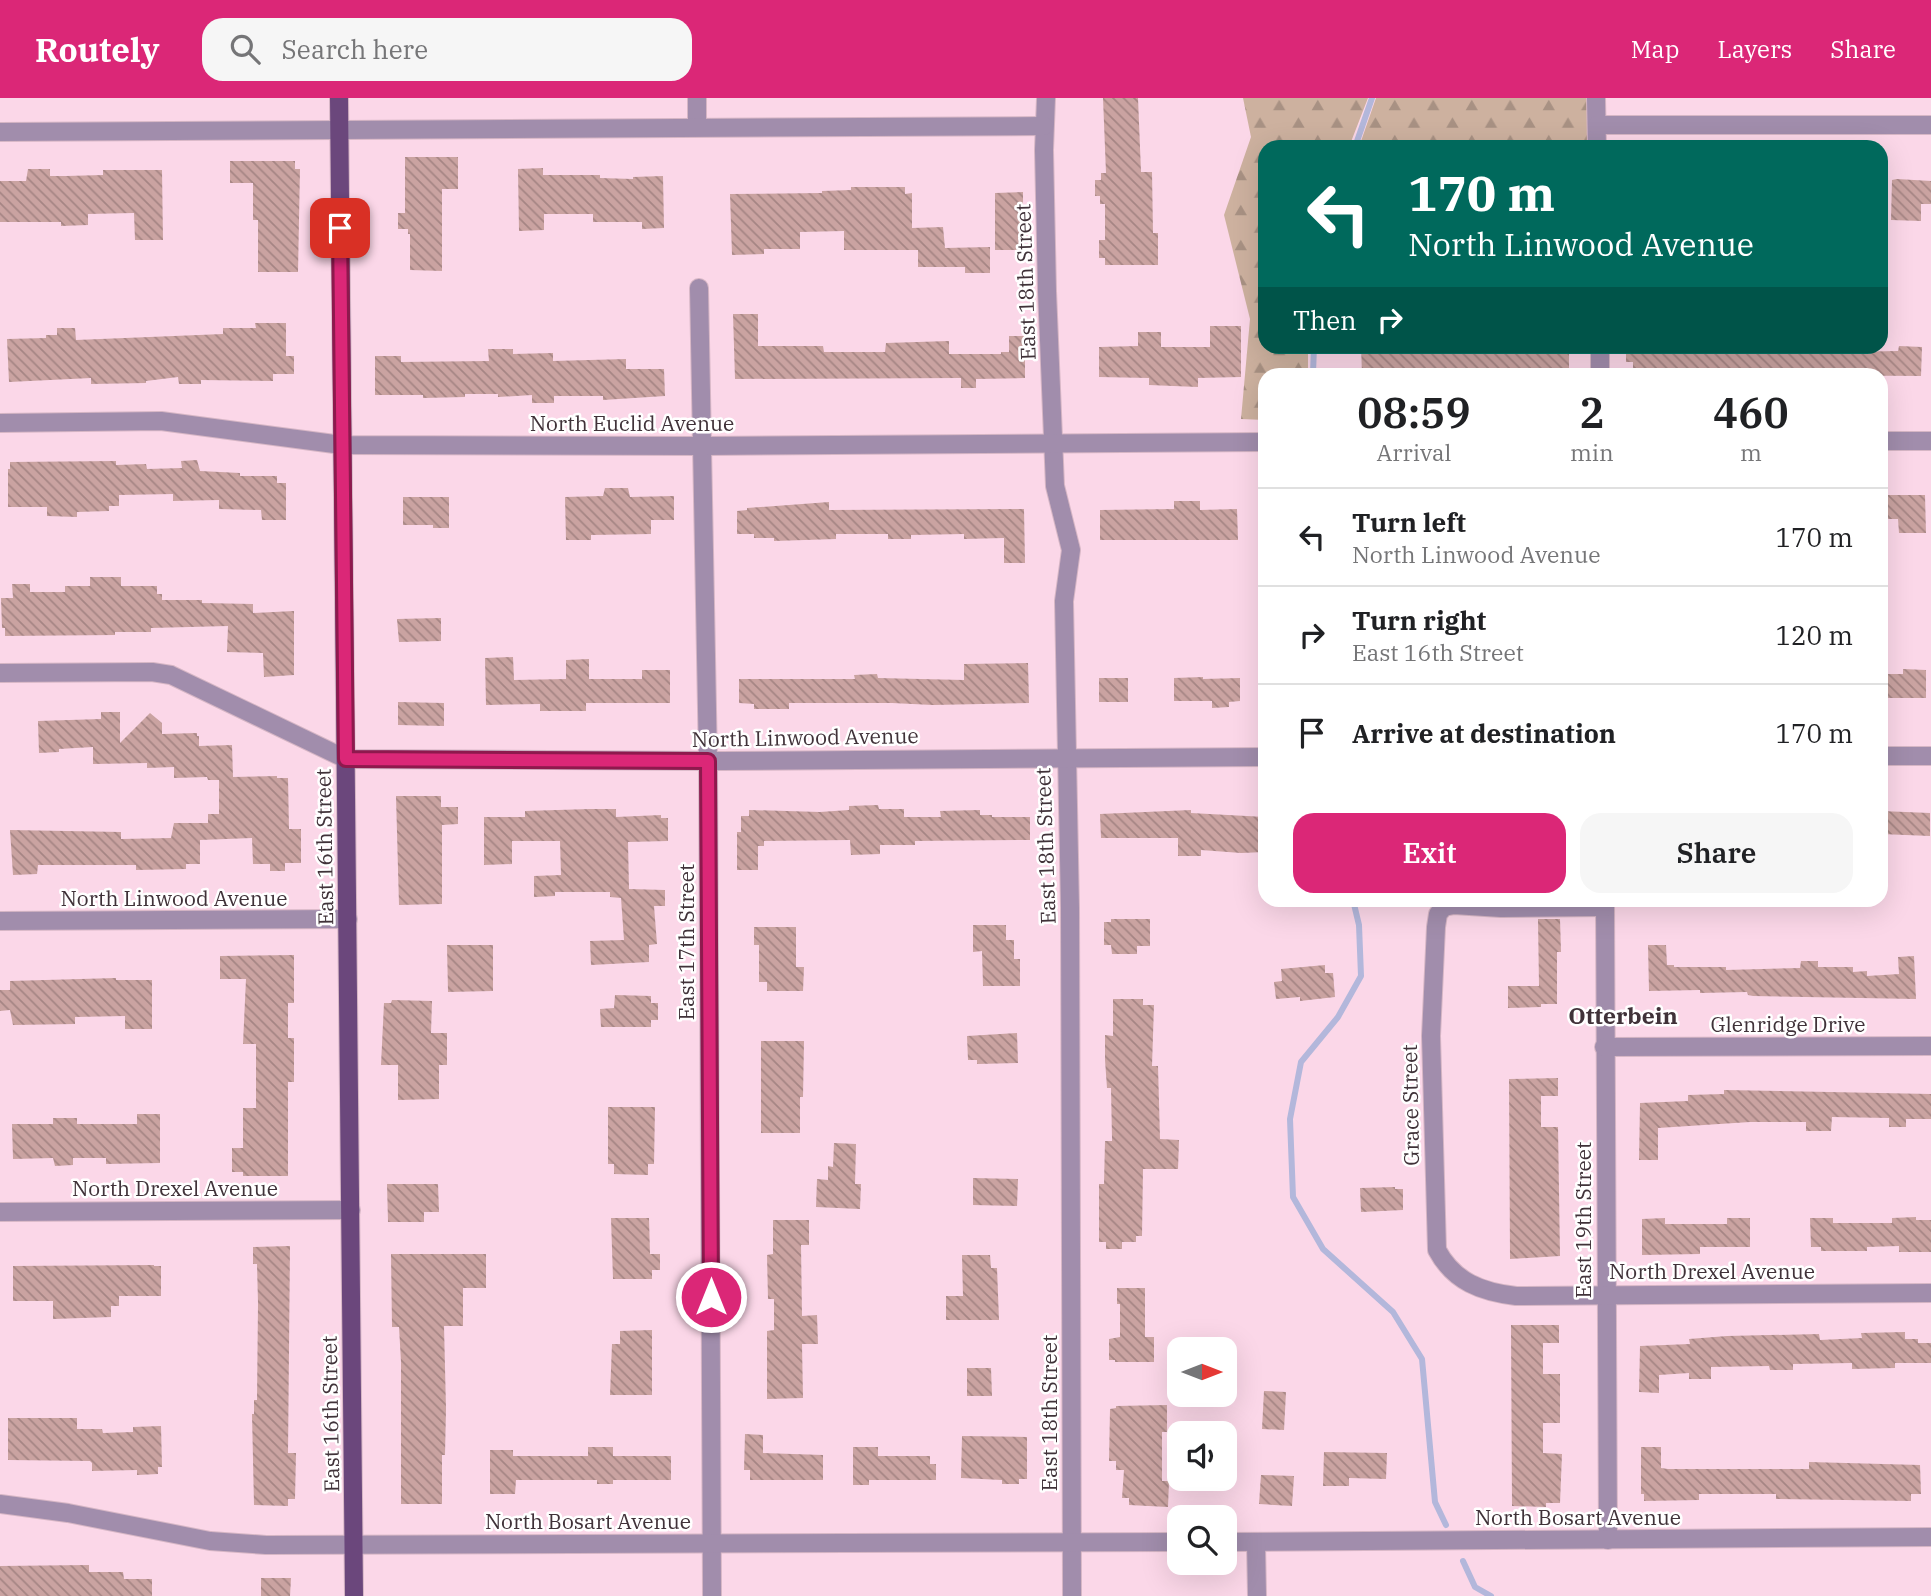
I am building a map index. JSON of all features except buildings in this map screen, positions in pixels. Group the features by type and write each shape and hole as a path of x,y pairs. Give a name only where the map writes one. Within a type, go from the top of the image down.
{"main road":[{"name":"East 16th Street","path":"339,98 354,1596"}],"street":[{"path":"697,98 697,127"},
{"name":"East 18th Street","path":"1046,98 1044,126 1047,291 1055,486 1070,551 1064,601 1070,921 1072,1596"},
{"path":"1596,98 1597,140"},
{"path":"1597,125 1931,125"},
{"path":"0,132 1044,126"},
{"name":"East 17th Street","path":"699,288 708,761 712,1596"},
{"name":"North Euclid Avenue","path":"0,423 161,421 342,445 703,446 1258,442"},
{"path":"1888,441 1931,441"},
{"path":"0,673 152,672 171,675 346,759"},
{"path":"1888,756 1931,756"},
{"name":"North Linwood Avenue","path":"346,759 708,761 1258,757"},
{"name":"Grace Street","path":"1444,907 1438,914 1436,927 1431,1036 1437,1250 1455,1275"},
{"name":"Grace Street","path":"1485,907 1522,907"},
{"name":"East 19th Street","path":"1605,907 1608,1540"},
{"name":"North Linwood Avenue","path":"0,921 348,919"},
{"name":"Glenridge Drive","path":"1604,1047 1931,1046"},
{"name":"North Drexel Avenue","path":"0,1212 351,1210"},
{"name":"North Drexel Avenue","path":"1455,1275 1475,1287 1506,1295 1931,1293"},
{"name":"North Bosart Avenue","path":"0,1504 68,1513 210,1541 266,1545 1167,1542"},
{"name":"North Bosart Avenue","path":"1237,1542 1931,1537"},
{"path":"1256,1542 1256,1596"}],"green space":[{"path":"1243,98 1368,98 1352,140 1258,140 1258,354 1308,354 1308,368 1258,368 1258,420 1241,419 1250,319 1224,215 1251,137"},
{"path":"1376,98 1591,98 1591,140 1361,140"}],"waterway":[{"path":"1357,140 1372,98"},
{"path":"1313,368 1314,354"},
{"path":"1355,907 1359,925 1361,976 1338,1017 1301,1062 1290,1119 1293,1197 1323,1249 1393,1312 1422,1359 1435,1502 1446,1525"},
{"path":"1463,1561 1475,1587 1491,1596"}],"district":[{"name":"Otterbein","path":"1623,1015"}],"route":[{"path":"340,228 346,759 708,761 711,1297"}]}
